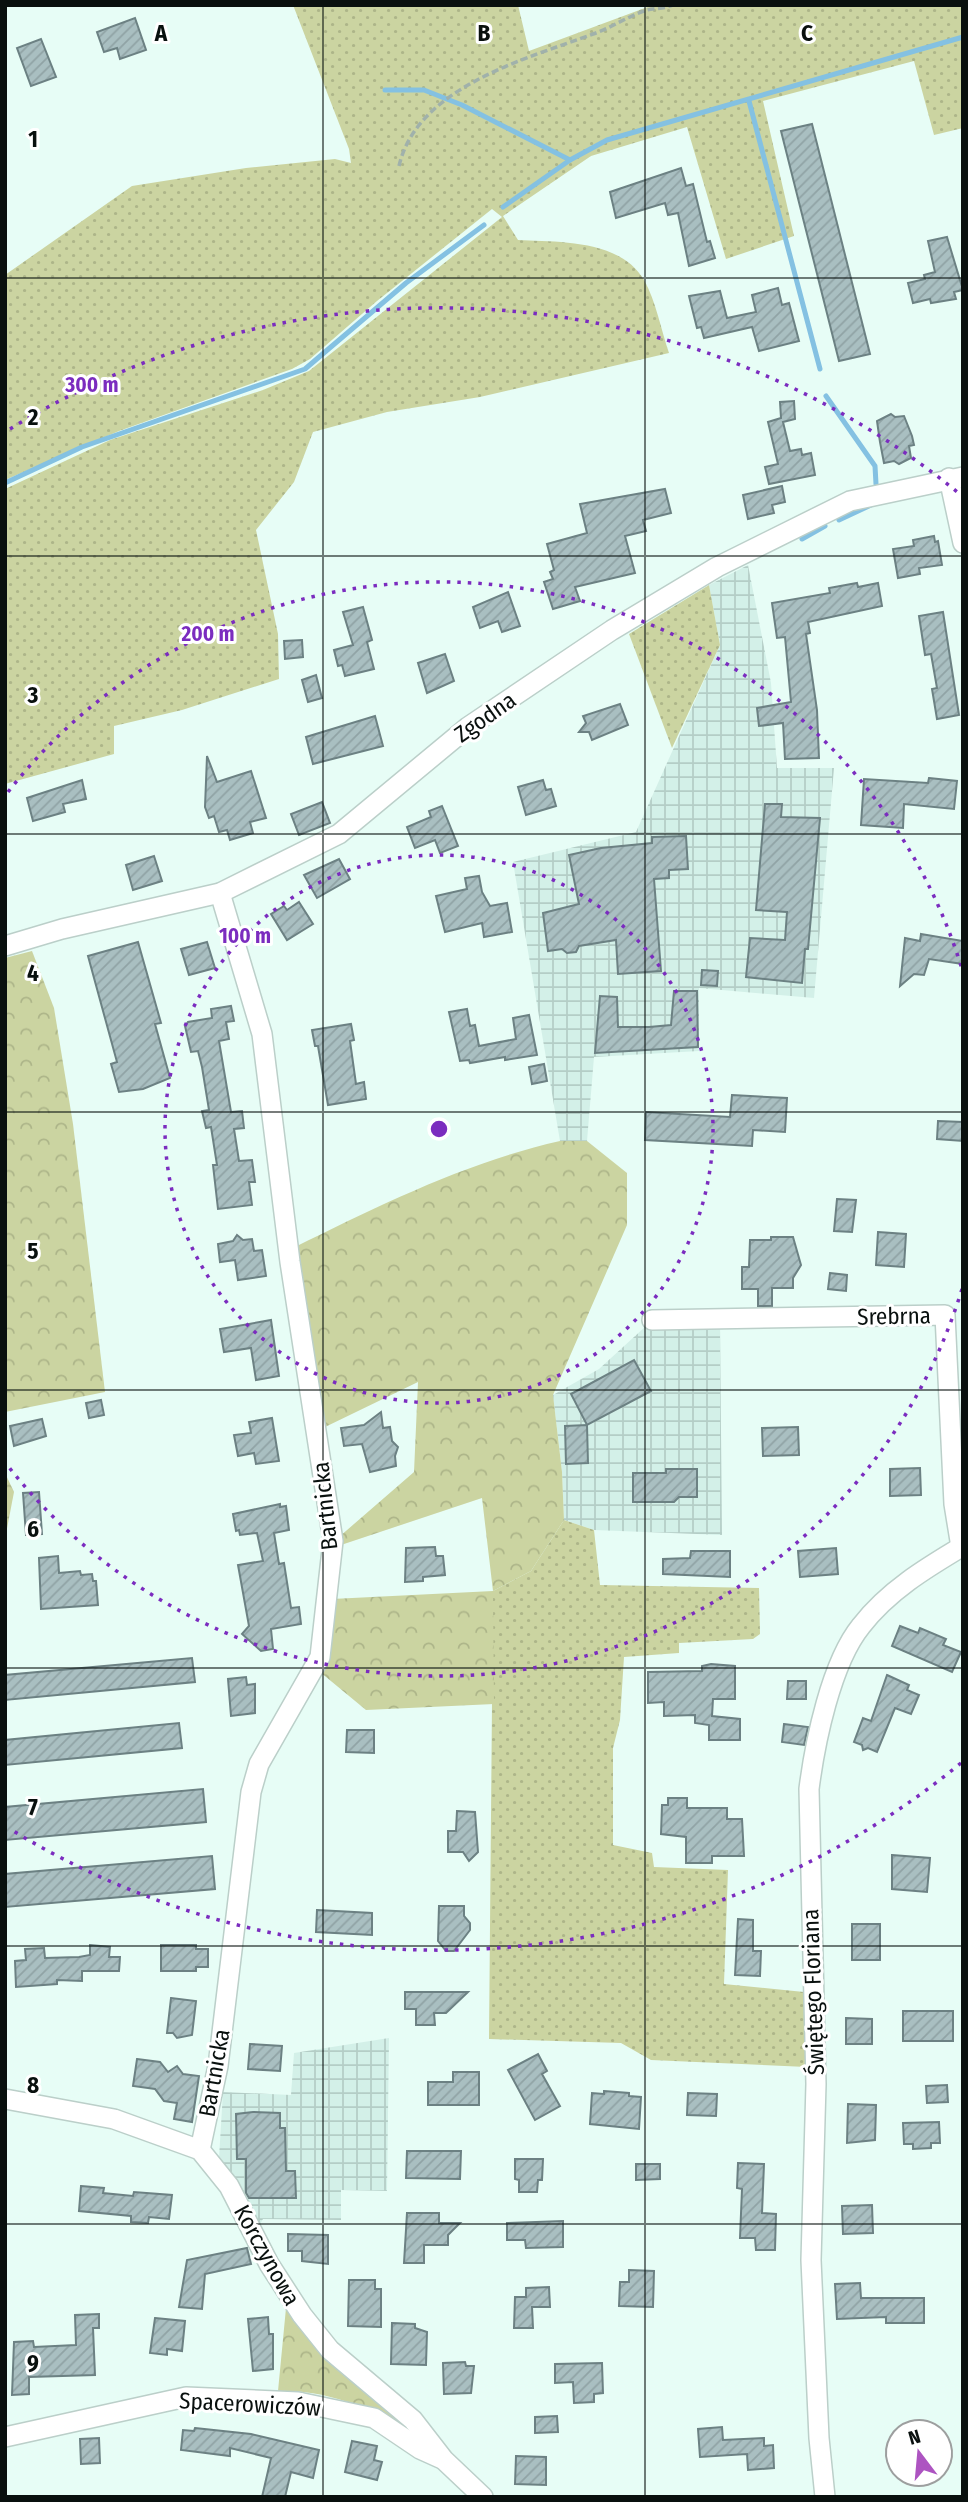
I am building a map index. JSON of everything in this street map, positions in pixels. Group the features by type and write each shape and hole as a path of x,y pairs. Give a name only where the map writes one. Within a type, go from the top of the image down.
{"street":[{"path":"956,477 963,543"},
{"name":"Zgodna","path":"5,946 62,929 220,893 339,834 468,727 612,630 717,567 850,501 956,477"},
{"name":"Bartnicka","path":"200,2150 218,2066 241,1876 242,1843 251,1792 259,1764 320,1657 333,1541 290,1262 262,1034 220,893"},
{"name":"Srebrna","path":"652,1320 944,1315 954,1504 962,1546"},
{"name":"Świętego Floriana","path":"825,2497 819,2438 811,2260 816,2084 809,1789 814,1755 842,1660 862,1625 895,1591 927,1566 962,1546"},
{"path":"5,2099 114,2119 200,2150"},
{"name":"Korczynowa","path":"200,2150 229,2186 269,2264 302,2315 330,2350 414,2420 444,2460 483,2497"},
{"name":"Spacerowiczów","path":"5,2437 187,2397 298,2402 374,2418 421,2449 444,2460"}],"path":[{"path":"399,166 404,144 423,119 481,76 606,30 648,10 673,5"}],"shaded area":[{"path":"748,565 771,683 777,768 834,768 814,998 699,988 699,1051 594,1057 587,1141 560,1141 513,862 636,832 720,645 709,585"},
{"path":"646,1326 720,1326 722,1535 594,1530 564,1520 562,1472 553,1395 599,1369"},
{"path":"389,2038 387,2191 341,2190 341,2220 263,2219 259,2226 219,2158 223,2092 291,2095 294,2053"}],"green space":[{"path":"293,5 518,5 529,51 653,5 963,5 963,128 934,135 914,61 763,101 794,236 726,259 687,127 591,156 503,216 518,240 587,245 620,257 633,267 644,280 652,297 669,353 480,397 387,412 313,432 294,482 256,530 278,634 279,679 182,710 114,726 114,754 5,784 5,489 110,440 263,390 309,371 502,217 492,209 377,301 310,359 292,369 119,431 5,480 5,275 132,186 246,168 335,159 351,163 349,149"},
{"path":"709,585 720,645 672,748 629,634"},
{"path":"32,951 54,1008 73,1124 105,1392 5,1412 5,958"},
{"path":"560,1141 587,1141 627,1173 627,1225 553,1395 562,1472 564,1520 531,1571 493,1591 482,1498 338,1546 339,1537 414,1472 418,1382 323,1428 295,1247 424,1186 491,1161"},
{"path":"5,1473 14,1492 5,1539"},
{"path":"564,1520 594,1530 600,1585 759,1588 760,1634 753,1639 679,1643 679,1653 624,1657 620,1720 613,1748 613,1845 652,1853 654,1867 728,1870 724,1984 804,1992 807,2067 651,2060 621,2043 489,2039 493,1591 531,1571"},
{"path":"493,1591 494,1704 366,1710 320,1672 332,1599"},
{"path":"286,2308 335,2367 422,2438 370,2411 335,2398 298,2391 278,2391"}],"building":[{"path":"135,18 146,50 120,59 117,48 104,52 97,32"},
{"path":"41,39 56,77 31,86 17,48"},
{"path":"812,124 870,354 839,361 781,131"},
{"path":"681,168 686,186 693,184 707,242 710,241 715,258 689,266 678,213 668,215 665,203 616,218 610,192"},
{"path":"947,237 963,290 954,292 956,299 931,303 930,299 913,303 908,283 925,279 924,275 935,272 928,241"},
{"path":"778,288 782,305 789,303 799,341 759,351 752,327 704,338 701,327 697,328 689,296 720,291 727,318 756,312 752,295"},
{"path":"794,401 795,419 783,422 790,451 801,449 802,455 811,453 815,475 769,484 765,467 778,464 768,422 781,418 780,402"},
{"path":"891,414 895,417 904,416 914,445 909,446 911,458 899,464 894,461 884,463 880,442 877,421"},
{"path":"782,486 785,502 772,505 774,513 748,519 743,495"},
{"path":"665,489 671,513 643,520 646,531 625,536 635,573 575,587 580,601 553,609 544,582 553,579 550,572 554,570 547,544 587,533 580,504"},
{"path":"934,536 935,542 938,541 942,565 919,568 920,574 898,578 893,549 914,546 913,540"},
{"path":"857,583 858,587 878,583 882,606 808,622 810,633 806,634 817,710 819,758 785,759 783,723 759,726 757,708 791,702 785,637 777,638 772,603 830,593 829,588"},
{"path":"508,592 520,626 502,632 498,621 480,628 473,607"},
{"path":"363,607 372,640 367,642 374,669 345,676 342,665 338,666 334,650 353,645 343,612"},
{"path":"943,612 959,715 937,719 932,689 937,688 931,654 925,655 919,616"},
{"path":"302,640 303,657 285,659 284,641"},
{"path":"445,654 454,681 427,693 418,663"},
{"path":"316,675 322,698 308,702 302,680"},
{"path":"620,704 628,725 592,740 589,732 579,732 586,723 583,716"},
{"path":"375,716 383,746 313,764 306,737"},
{"path":"207,756 217,782 251,771 266,818 250,822 253,833 230,840 227,830 219,832 214,816 209,818 205,807"},
{"path":"929,778 957,781 954,809 904,804 903,828 861,825 864,779 928,783"},
{"path":"82,780 86,799 63,804 65,812 33,821 27,798"},
{"path":"543,780 546,790 551,789 556,806 526,815 518,787"},
{"path":"322,802 330,823 299,835 291,814"},
{"path":"765,804 782,804 781,817 820,818 808,949 805,949 802,983 746,977 750,938 785,940 787,912 756,910"},
{"path":"442,806 458,846 440,853 435,840 415,848 407,827 431,817 429,811"},
{"path":"686,836 688,869 669,870 669,878 654,879 661,971 618,974 616,940 579,946 576,952 567,953 562,949 548,951 543,913 579,904 569,855 601,848 652,843 652,837"},
{"path":"154,856 162,881 133,890 126,865"},
{"path":"339,859 350,879 317,898 304,875"},
{"path":"479,876 482,892 490,906 507,903 512,932 484,937 482,923 445,932 436,896 467,889 465,878"},
{"path":"299,902 313,924 287,940 271,914 284,906 287,910"},
{"path":"921,934 963,941 963,964 929,959 924,975 914,974 900,986 905,938 920,941"},
{"path":"138,942 161,1023 155,1024 170,1078 143,1089 119,1092 111,1064 117,1062 88,956"},
{"path":"207,942 215,968 189,975 181,949"},
{"path":"702,970 718,971 717,986 701,985"},
{"path":"674,991 697,991 698,1047 595,1053 600,996 617,997 618,1027 649,1027 671,1025"},
{"path":"231,1006 234,1021 226,1022 229,1039 219,1041 231,1112 242,1111 244,1128 234,1129 239,1161 252,1160 255,1182 249,1182 252,1205 218,1209 213,1165 217,1165 211,1127 206,1128 202,1111 209,1110 202,1067 198,1051 191,1052 185,1026 188,1022 212,1018 211,1009"},
{"path":"467,1009 470,1026 475,1025 479,1046 516,1039 513,1018 529,1015 537,1055 470,1063 469,1060 460,1061 449,1012"},
{"path":"351,1024 354,1040 350,1041 356,1084 364,1082 366,1099 328,1105 318,1046 315,1046 312,1030"},
{"path":"544,1064 547,1081 532,1084 529,1067"},
{"path":"732,1095 787,1098 785,1132 753,1130 752,1146 645,1140 646,1112 730,1117"},
{"path":"938,1121 963,1122 963,1141 937,1139"},
{"path":"837,1199 856,1200 852,1232 834,1231"},
{"path":"878,1232 906,1234 904,1267 876,1265"},
{"path":"237,1235 243,1240 252,1239 254,1251 262,1250 266,1276 238,1280 235,1260 220,1262 218,1244 233,1241"},
{"path":"771,1237 793,1237 801,1265 793,1278 793,1288 772,1288 772,1306 758,1306 758,1289 742,1289 742,1267 749,1267 750,1240 771,1240"},
{"path":"830,1273 847,1275 846,1291 828,1289"},
{"path":"271,1320 279,1376 256,1380 251,1348 224,1352 220,1329"},
{"path":"634,1360 651,1391 587,1425 571,1394"},
{"path":"101,1400 104,1415 89,1418 86,1403"},
{"path":"381,1412 383,1428 390,1427 392,1441 398,1447 396,1466 370,1472 362,1444 344,1446 341,1428 364,1425"},
{"path":"272,1418 279,1461 256,1464 254,1453 238,1456 234,1435 251,1433 249,1422"},
{"path":"42,1419 46,1436 14,1446 10,1426"},
{"path":"587,1425 588,1463 566,1464 565,1426"},
{"path":"798,1427 799,1455 763,1456 762,1428"},
{"path":"920,1468 921,1495 890,1496 890,1469"},
{"path":"666,1469 697,1469 697,1497 679,1497 674,1502 633,1502 633,1473 666,1473"},
{"path":"39,1492 42,1534 26,1535 23,1493"},
{"path":"280,1504 280,1507 286,1506 289,1530 274,1533 279,1564 284,1563 291,1608 299,1607 301,1624 271,1629 273,1649 261,1651 242,1634 249,1626 238,1565 263,1561 257,1533 240,1535 239,1530 236,1531 233,1514"},
{"path":"435,1547 436,1556 443,1556 445,1575 423,1577 423,1581 405,1582 406,1548"},
{"path":"836,1548 838,1574 800,1577 798,1551"},
{"path":"691,1551 730,1551 730,1577 663,1574 663,1559 690,1558"},
{"path":"58,1556 59,1573 80,1571 81,1575 92,1574 93,1581 96,1581 98,1605 41,1609 39,1558"},
{"path":"900,1626 918,1633 920,1628 946,1639 943,1645 961,1652 952,1672 892,1646"},
{"path":"192,1658 195,1682 5,1700 5,1675"},
{"path":"702,1666 735,1666 735,1699 713,1699 712,1716 740,1719 740,1740 709,1740 709,1725 695,1723 695,1715 664,1716 664,1702 648,1703 648,1672 702,1671"},
{"path":"887,1675 909,1685 907,1690 919,1695 911,1714 895,1708 877,1752 868,1748 863,1750 862,1745 854,1742 863,1718 871,1721"},
{"path":"246,1677 247,1685 255,1684 255,1713 231,1716 228,1679"},
{"path":"788,1681 806,1681 806,1699 787,1699"},
{"path":"179,1723 182,1748 5,1765 5,1740"},
{"path":"784,1724 808,1727 804,1745 782,1742"},
{"path":"347,1730 374,1730 374,1753 346,1752"},
{"path":"203,1789 206,1822 5,1840 5,1807"},
{"path":"668,1798 687,1798 687,1808 727,1808 727,1819 742,1819 744,1856 712,1856 712,1863 686,1863 686,1837 661,1834 662,1805 668,1805"},
{"path":"457,1811 475,1812 478,1852 469,1861 463,1852 448,1852 448,1831 456,1831"},
{"path":"892,1855 930,1858 927,1892 892,1889"},
{"path":"212,1856 215,1889 5,1907 5,1874"},
{"path":"439,1906 464,1906 464,1916 470,1923 470,1930 454,1951 446,1951 438,1941"},
{"path":"317,1910 372,1913 372,1935 316,1932"},
{"path":"738,1919 753,1920 753,1951 761,1951 760,1976 735,1975"},
{"path":"852,1924 880,1924 880,1960 852,1960"},
{"path":"90,1945 110,1947 109,1957 120,1957 119,1971 82,1971 82,1981 57,1980 57,1984 16,1987 15,1961 26,1960 25,1949 44,1948 45,1958 79,1957 90,1955"},
{"path":"161,1945 196,1945 196,1949 208,1949 208,1967 196,1967 196,1971 161,1971"},
{"path":"405,1992 468,1992 446,2013 434,2013 435,2025 416,2025 416,2009 405,2009"},
{"path":"171,1998 196,2001 192,2035 177,2038 173,2033 167,2033"},
{"path":"903,2011 953,2011 953,2041 903,2041"},
{"path":"846,2018 872,2019 872,2044 846,2044"},
{"path":"250,2044 282,2046 280,2071 248,2069"},
{"path":"538,2054 547,2071 542,2074 560,2106 535,2120 508,2070"},
{"path":"137,2059 160,2062 168,2072 177,2066 183,2074 199,2076 192,2122 174,2119 177,2103 164,2101 155,2089 133,2086"},
{"path":"453,2072 479,2072 479,2105 428,2105 428,2082 453,2082"},
{"path":"947,2085 948,2102 927,2103 926,2086"},
{"path":"604,2091 641,2097 639,2129 590,2124 592,2093 604,2094"},
{"path":"688,2093 717,2094 716,2116 687,2115"},
{"path":"848,2104 876,2105 875,2140 847,2143"},
{"path":"280,2113 280,2128 285,2128 286,2171 295,2171 296,2198 249,2198 246,2193 246,2159 237,2159 236,2114"},
{"path":"939,2122 940,2143 931,2143 931,2148 913,2149 913,2144 904,2144 903,2123"},
{"path":"407,2151 461,2151 460,2179 406,2178"},
{"path":"515,2159 543,2159 542,2180 538,2180 537,2192 519,2192 519,2180 515,2179"},
{"path":"738,2163 764,2164 762,2213 776,2214 775,2250 756,2250 755,2238 740,2238 742,2189 737,2188"},
{"path":"636,2164 660,2164 660,2179 636,2180"},
{"path":"81,2186 104,2188 103,2193 133,2196 134,2192 172,2195 169,2219 149,2217 148,2223 131,2222 131,2216 79,2211"},
{"path":"872,2205 873,2233 843,2234 842,2206"},
{"path":"407,2213 439,2213 439,2223 460,2223 448,2235 448,2245 424,2245 424,2263 404,2263"},
{"path":"563,2221 563,2247 526,2248 525,2240 507,2240 507,2223"},
{"path":"288,2234 328,2235 328,2264 302,2261 302,2251 288,2251"},
{"path":"247,2248 251,2264 205,2274 202,2309 179,2307 187,2260"},
{"path":"629,2270 654,2271 653,2307 619,2306 620,2282 629,2282"},
{"path":"349,2280 375,2280 375,2289 381,2289 381,2327 348,2326"},
{"path":"860,2283 861,2298 924,2298 924,2323 886,2323 886,2317 837,2319 835,2284"},
{"path":"549,2287 550,2307 532,2307 533,2328 514,2328 515,2297 526,2297 526,2288"},
{"path":"99,2314 99,2328 93,2328 95,2375 29,2377 29,2394 12,2395 14,2342 33,2341 34,2347 76,2345 75,2315"},
{"path":"268,2317 269,2334 273,2334 273,2369 253,2371 248,2319"},
{"path":"155,2318 185,2321 182,2351 167,2349 167,2355 150,2353"},
{"path":"392,2323 415,2324 415,2328 427,2332 426,2365 391,2364"},
{"path":"465,2362 466,2366 474,2366 471,2393 444,2394 443,2363"},
{"path":"602,2363 603,2393 594,2394 594,2402 574,2403 573,2382 555,2383 555,2364"},
{"path":"557,2416 558,2432 535,2433 535,2417"},
{"path":"722,2427 723,2440 764,2438 764,2446 773,2445 774,2468 748,2470 747,2454 700,2457 698,2429"},
{"path":"195,2428 251,2434 319,2450 313,2478 291,2472 285,2497 262,2497 271,2458 230,2448 230,2456 181,2450 183,2430 194,2431"},
{"path":"99,2438 100,2463 81,2464 80,2439"},
{"path":"352,2441 377,2446 374,2460 382,2462 377,2480 345,2472"},
{"path":"516,2456 546,2457 546,2485 515,2484"}],"waterway":[{"path":"503,207 570,160 607,140 963,37"},
{"path":"385,90 424,90 462,105 570,160"},
{"path":"749,101 820,369"},
{"path":"5,483 82,447 305,369 406,283 484,225"},
{"path":"826,396 875,466 876,484"},
{"path":"839,520 871,505"},
{"path":"802,539 825,526"}]}
